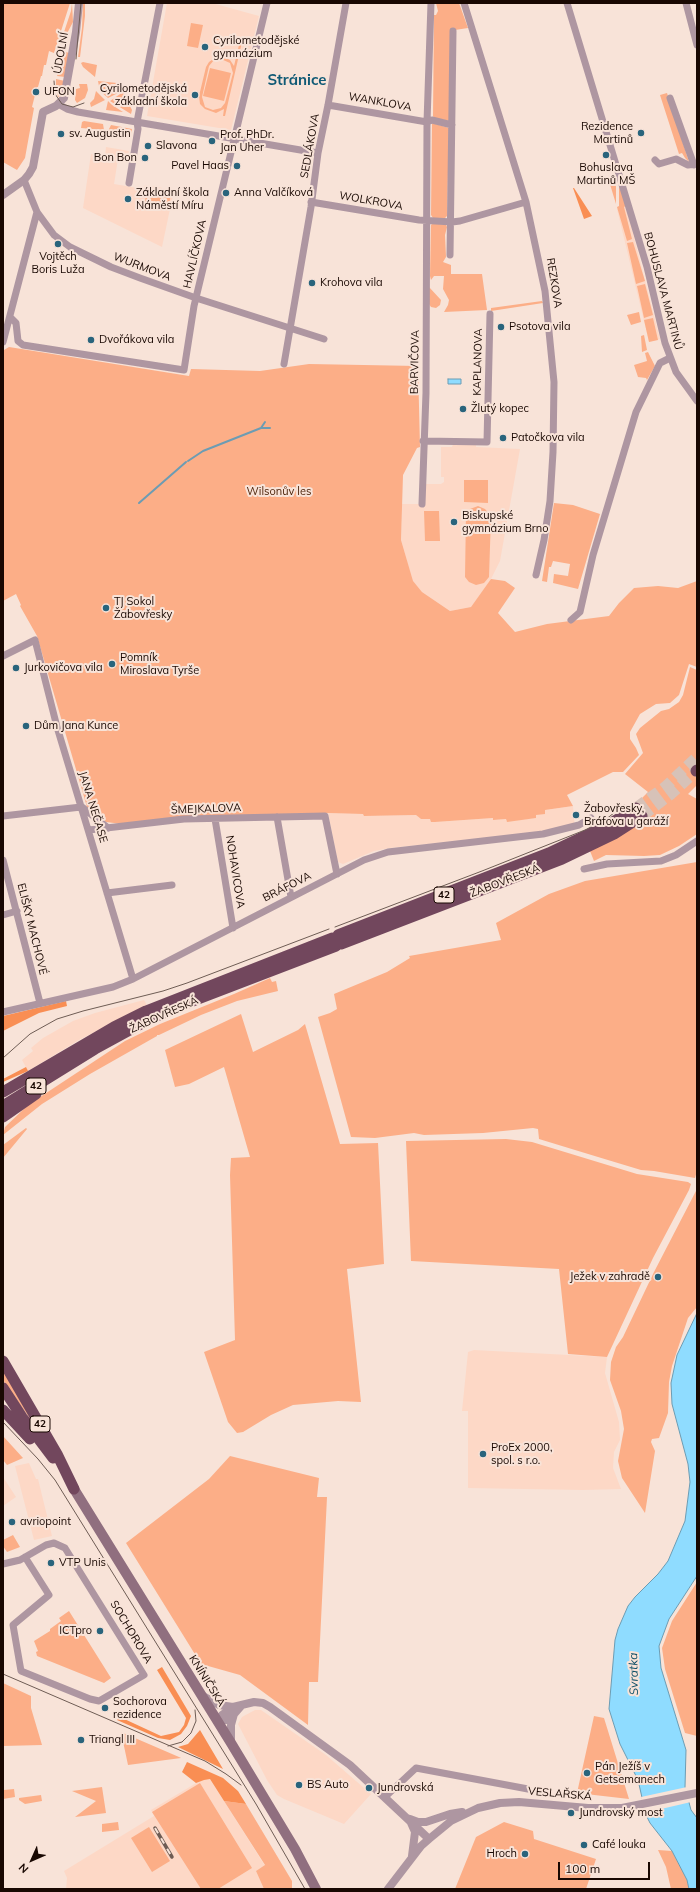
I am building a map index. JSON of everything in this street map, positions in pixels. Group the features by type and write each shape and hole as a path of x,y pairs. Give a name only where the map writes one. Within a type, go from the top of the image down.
{"highway":[{"name":"ŽABOVŘESKÁ","path":"3,1106 120,1034 182,1005 549,854 639,812"},
{"name":"ŽABOVŘESKÁ","path":"3,1092 114,1026 146,1010 337,941"},
{"name":"42","path":"3,1117 42,1090 68,1066"},
{"name":"42","path":"3,1084 43,1069"},
{"name":"42","path":"3,1124 19,1106"},
{"name":"42","path":"3,1361 58,1454 74,1489"},
{"name":"42","path":"3,1388 74,1489"},
{"name":"42","path":"3,1410 47,1457 74,1489"}],"main road":[{"name":"KNÍNIČSKÁ","path":"74,1489 231,1743 295,1849 316,1889"}],"street":[{"name":"ÚDOLNÍ","path":"58,104 64,100 66,94 79,3"},
{"path":"129,183 138,129 137,122 160,3"},
{"name":"HAVLÍČKOVA","path":"10,317 16,323 18,342 23,345 184,370 196,298 267,3"},
{"name":"SEDLÁKOVA","path":"284,364 318,153 346,3"},
{"name":"BARVIČOVA","path":"422,504 423,441 426,393 427,122 431,3"},
{"name":"REZKOVA","path":"464,3 526,202 545,292 552,352 554,395 553,452 550,495 544,540 536,575"},
{"name":"BOHUSLAVA MARTINŮ","path":"567,3 615,159 670,358 660,363 636,412 595,548 580,612 571,620"},
{"path":"686,3 697,45"},
{"path":"450,255 449,221 453,31"},
{"path":"655,160 659,164 676,159 688,165 695,164 676,108 670,98"},
{"path":"3,195 24,180 32,169 42,116 45,110 58,104 67,109 78,112 318,153"},
{"name":"WANKLOVA","path":"328,104 427,122"},
{"path":"427,122 432,120 452,125"},
{"name":"WURMOVA","path":"24,180 37,212 54,235 70,247 111,267 196,298 324,339"},
{"name":"WOLKROVA","path":"311,202 427,221"},
{"path":"427,221 464,220 526,202"},
{"path":"3,341 37,212"},
{"name":"KAPLANOVA","path":"423,441 487,442 490,314"},
{"path":"670,358 676,372 697,401"},
{"name":"JANA NEČASE","path":"3,656 32,641 133,979"},
{"path":"3,816 81,807 108,828"},
{"name":"ŠMEJKALOVA","path":"88,830 184,819 325,816 337,874"},
{"path":"277,818 291,897"},
{"name":"BRÁFOVA","path":"3,1012 113,987 133,979 364,860 388,852 543,834 578,825 591,818"},
{"name":"NOHAVICOVA","path":"215,819 233,928"},
{"path":"584,869 607,864 661,861 676,855 697,841"},
{"name":"ELIŠKY MACHOVÉ","path":"3,860 40,1004"},
{"path":"107,893 172,885"},
{"path":"3,914 17,911"},
{"name":"SOCHOROVA","path":"3,1564 25,1557 39,1547 54,1543 66,1548 144,1675 99,1701 90,1699 21,1671 13,1625 49,1595 25,1557"},
{"path":"201,1695 219,1705 236,1709"},
{"path":"217,1721 226,1720 236,1709 254,1702 263,1703 277,1711 350,1765 429,1838"},
{"path":"231,1743 231,1725 236,1709"},
{"name":"VESLAŘSKÁ","path":"385,1797 416,1768 528,1789"},
{"name":"VESLAŘSKÁ","path":"388,1889 429,1838 451,1821 471,1811 492,1804 519,1802 602,1809 638,1805 695,1793"},
{"path":"407,1817 415,1821 422,1822 450,1814 471,1811"},
{"path":"407,1817 414,1832 412,1858"}],"shaded area":[{"path":"167,3 212,3 259,16 231,130 147,116"},
{"name":"Základní škola Náměstí Míru","path":"106,147 129,151 127,160 118,159 114,184 144,189 145,185 174,190 162,247 83,208 91,154 105,156"},
{"path":"574,188 592,216 584,219"},
{"path":"626,206 660,339 649,342 617,209"},
{"name":"Biskupské gymnázium Brno","path":"453,444 476,445 476,447 520,449 500,561 488,585 471,607 450,611 422,592 413,582 401,540 402,504 425,504 425,484 441,484 444,482 444,477 441,477 441,447 452,447"},
{"path":"573,806 575,829 390,848 374,851 343,864 338,862 328,813 364,814 364,816 416,815 421,819 430,819 435,822 493,818 493,820 506,819 506,821 536,818 536,815 545,810"},
{"path":"144,1000 147,1005 79,1040 28,1071 22,1060 33,1051 31,1048 43,1038 73,1021 95,1013"},
{"path":"66,1001 67,1006 39,1013 3,1031 3,1016"},
{"path":"26,1067 28,1071 3,1082 3,1079"},
{"path":"474,1350 607,1357 605,1373 619,1422 620,1440 614,1452 613,1468 621,1489 583,1490 468,1488 468,1411 462,1411 468,1352"},
{"path":"29,1463 36,1479 38,1479 52,1536 34,1540 15,1466"},
{"path":"3,1477 16,1497 3,1506"},
{"path":"162,1667 191,1716 187,1726 181,1734 170,1740 158,1738 117,1720 120,1717 161,1736 179,1732 184,1725 186,1718 157,1670"},
{"path":"255,1710 261,1710 326,1755 371,1794 344,1824 277,1795 267,1780 238,1724 242,1717"},
{"path":"200,1730 223,1769 178,1747 188,1744"},
{"path":"187,1762 223,1778 238,1791 246,1804 224,1801 210,1779 196,1783 182,1772"},
{"path":"208,1776 265,1866 256,1871 264,1889 66,1889 67,1878 64,1871 154,1816 151,1810"}],"green space":[{"path":"3,3 70,3 54,53 49,51 46,65 44,65 42,76 37,87 32,107 34,108 25,158 17,170 3,162"},
{"path":"72,3 73,22 62,43 61,41 71,11"},
{"path":"83,3 85,3 85,16 80,57 78,57 82,28"},
{"path":"436,3 459,3 468,28 455,30 450,121 434,118 433,116 434,15 436,15 438,11"},
{"path":"191,23 203,25 198,48 187,46"},
{"path":"214,36 239,43 242,42 225,116 223,116 224,109 216,113 205,109 200,104 199,96 206,67 209,62 216,57 224,57 230,60 234,66 239,45 214,39","holes":["221,59 230,63 233,73 225,103 221,108 213,110 205,107 202,97 209,66 214,60"]},
{"path":"66,52 69,53 65,77 57,76"},
{"path":"83,62 97,65 95,77 83,67 81,63"},
{"path":"210,68 231,73 224,101 203,96"},
{"path":"56,79 65,81 62,95 58,97 56,87"},
{"path":"98,81 117,83 122,91 108,98 100,91"},
{"path":"79,84 87,84 88,90 85,98 77,103 75,100 76,89 80,88"},
{"path":"96,91 105,100 91,107 90,103 94,99"},
{"path":"123,92 132,110 131,114 110,101"},
{"path":"667,93 689,162 682,153 679,154 660,95"},
{"path":"108,101 112,105 123,112 106,110"},
{"path":"82,122 103,124 104,130 81,128"},
{"path":"432,123 449,128 447,216 444,219 433,218 431,215"},
{"path":"111,125 132,129 131,135 108,131"},
{"path":"620,179 616,181 616,204 609,181"},
{"path":"619,184 626,206 624,207 632,239 627,241 617,207 619,206"},
{"path":"147,187 171,191 169,207 145,202"},
{"path":"433,223 446,225 447,227 445,235 446,257 443,262 451,265 451,274 482,274 487,310 444,312 449,300 443,289 444,276 434,276 431,280 430,276 431,225"},
{"path":"633,242 645,281 636,284 627,243"},
{"path":"645,284 653,315 644,318 637,286"},
{"path":"429,287 441,300 440,305 436,308 431,307 429,304"},
{"path":"542,301 543,303 491,311 491,308"},
{"path":"639,312 641,322 631,325 627,315"},
{"path":"653,318 658,340 649,342 644,320"},
{"path":"644,335 647,350 642,352 641,336"},
{"name":"Wilsonův les","path":"9,347 189,376 191,369 260,371 309,364 418,366 420,447 417,448 403,475 401,540 413,581 422,592 450,611 471,607 491,579 505,581 515,588 498,613 515,632 547,624 609,616 634,588 658,586 678,588 697,581 697,667 689,664 679,695 670,703 656,704 640,714 630,732 630,739 639,755 623,772 613,772 567,795 573,806 545,810 545,814 536,815 536,818 507,822 506,819 493,820 493,818 431,822 430,819 421,819 416,815 364,816 363,814 328,813 184,817 122,824 106,822 96,816 87,807 37,636 20,606 21,605 16,594 3,601 3,356 4,350"},
{"path":"648,352 655,366 647,380 646,378 638,377 634,365 647,361 645,353"},
{"path":"464,480 488,480 488,503 464,502"},
{"path":"554,503 573,505 600,514 578,589 553,583 554,574 568,576 570,564 553,561 551,567 549,567 547,582 542,581"},
{"path":"478,506 485,509 491,516 489,577 484,583 476,585 469,582 465,577 466,514 470,509"},
{"path":"424,511 439,511 440,541 425,541"},
{"path":"690,667 697,670 697,762 692,767 697,773 697,785 688,794 697,799 697,834 679,846 660,855 606,855 594,861 590,851 652,815 642,798 648,792 625,774 643,753 636,734 640,728 661,711 669,709 679,702 683,695"},
{"path":"697,862 697,1171 695,1178 641,1170 539,1139 538,1129 533,1128 483,1133 424,1135 414,1133 375,1138 351,1137 318,1017 337,1009 334,994 387,972 410,958 409,956 501,940 496,923 549,894 585,881"},
{"path":"270,978 272,982 276,981 278,991 237,1001 157,1035 42,1104 3,1135 5,1127 28,1105 125,1041 160,1024"},
{"path":"241,1014 253,1052 298,1030 305,1024 340,1144 378,1143 384,1264 347,1269 361,1402 338,1401 293,1405 271,1415 243,1432 237,1433 228,1422 204,1352 235,1340 230,1175 231,1158 250,1157 224,1067 189,1084 175,1087 165,1050"},
{"path":"26,1128 27,1129 3,1158 3,1145"},
{"path":"506,1139 532,1142 637,1174 688,1182 691,1184 653,1258 607,1357 568,1354 559,1269 411,1261 406,1141"},
{"path":"697,1189 697,1307 688,1318 672,1366 669,1382 668,1413 659,1438 652,1439 651,1442 655,1451 645,1513 622,1478 618,1461 624,1429 621,1411 610,1380 611,1362 616,1347 623,1337 654,1272"},
{"path":"3,1367 33,1423 3,1380"},
{"path":"3,1436 23,1458 7,1465 3,1460"},
{"path":"230,1456 319,1478 317,1497 327,1497 318,1682 309,1682 308,1725 240,1675 201,1664 126,1543 209,1479"},
{"path":"13,1535 20,1547 7,1552 3,1546 3,1540"},
{"path":"697,1582 697,1736 685,1733 665,1669 662,1648 672,1621"},
{"path":"69,1611 111,1678 104,1683 37,1656 36,1652 38,1651 34,1641 50,1631 50,1629 61,1621 59,1618"},
{"path":"3,1683 31,1696 31,1708 42,1745 3,1746"},
{"path":"594,1716 604,1718 629,1799 577,1793"},
{"path":"121,1732 179,1757 181,1758 128,1765"},
{"path":"200,1783 252,1868 218,1889 201,1889 152,1812"},
{"path":"102,1787 106,1813 75,1817 96,1801 72,1791"},
{"path":"14,1789 15,1797 3,1799 4,1790"},
{"path":"41,1795 42,1801 25,1804 19,1800 19,1798"},
{"path":"224,1801 246,1804 292,1881 292,1889 264,1889 256,1871 265,1865"},
{"path":"118,1822 119,1830 102,1832 102,1824"},
{"name":"Hroch","path":"504,1822 533,1831 534,1839 596,1859 586,1889 455,1889 476,1837"},
{"path":"149,1827 170,1861 152,1872 131,1838"},
{"path":"658,1850 672,1851 687,1880 689,1889 671,1889 666,1867"}],"water":[{"path":"448,379 461,379 461,384 448,384"},
{"name":"Svratka","path":"697,1313 697,1576 669,1619 659,1646 661,1668 686,1750 685,1787 691,1810 697,1818 697,1889 689,1889 687,1880 672,1851 650,1823 646,1815 638,1780 620,1744 609,1709 615,1640 618,1629 628,1606 668,1561 685,1521 690,1482 688,1464 672,1404 671,1383 677,1355"}],"pier":[{"path":"687,1787 691,1802 644,1813 641,1797"}],"waterway":[{"path":"188,461 203,451 261,428 265,422"},
{"path":"262,428 270,428"},
{"path":"139,503 186,462"}],"tunnel":[{"path":"636,808 665,787 697,757"},
{"path":"642,816 671,794 696,771"}],"tram line":[{"path":"76,59 81,3"},
{"path":"54,81 55,94 62,104 73,107 84,103"},
{"path":"335,927 585,830 605,820 624,805"},
{"path":"3,1058 30,1034 57,1019 163,991 329,929"},
{"path":"3,1422 38,1459 55,1480 256,1804 305,1889"},
{"path":"3,1674 205,1761 241,1785"},
{"path":"168,1746 182,1742 191,1733 196,1721 195,1710"}],"railway":[{"path":"155,1828 172,1857"}],"place":[{"name":"Cyrilometodějské gymnázium","path":"205,47"},
{"name":"UFON","path":"36,92"},
{"name":"Cyrilometodějská základní škola","path":"195,95"},
{"name":"Rezidence Martinů","path":"641,133"},
{"name":"sv. Augustin","path":"61,134"},
{"name":"Prof. PhDr. Jan Uher","path":"212,141"},
{"name":"Slavona","path":"148,146"},
{"name":"Bohuslava Martinů MŠ","path":"606,155"},
{"name":"Bon Bon","path":"145,158"},
{"name":"Pavel Haas","path":"237,166"},
{"name":"Anna Valčíková","path":"226,193"},
{"name":"Základní škola Náměstí Míru","path":"128,199"},
{"name":"Vojtěch Boris Luža","path":"58,244"},
{"name":"Krohova vila","path":"312,283"},
{"name":"Psotova vila","path":"501,327"},
{"name":"Dvořákova vila","path":"91,340"},
{"name":"Žlutý kopec","path":"463,409"},
{"name":"Patočkova vila","path":"503,438"},
{"name":"Biskupské gymnázium Brno","path":"454,522"},
{"name":"TJ Sokol Žabovřesky","path":"106,608"},
{"name":"Pomník Miroslava Tyrše","path":"112,664"},
{"name":"Jurkovičova vila","path":"16,668"},
{"name":"Dům Jana Kunce","path":"26,726"},
{"name":"Žabovřesky, Bráfova u garáží","path":"576,815"},
{"name":"Ježek v zahradě","path":"658,1277"},
{"name":"ProEx 2000, spol. s r.o.","path":"483,1454"},
{"name":"avriopoint","path":"12,1522"},
{"name":"VTP Unis","path":"51,1563"},
{"name":"ICTpro","path":"100,1631"},
{"name":"Sochorova rezidence","path":"105,1708"},
{"name":"Triangl III","path":"81,1740"},
{"name":"Pán Ježíš v Getsemanech","path":"587,1773"},
{"name":"BS Auto","path":"299,1785"},
{"name":"Jundrovská","path":"369,1788"},
{"name":"Jundrovský most","path":"571,1813"},
{"name":"Café louka","path":"584,1845"},
{"name":"Hroch","path":"525,1854"}],"district":[{"name":"Stránice","path":"297,80"}]}
